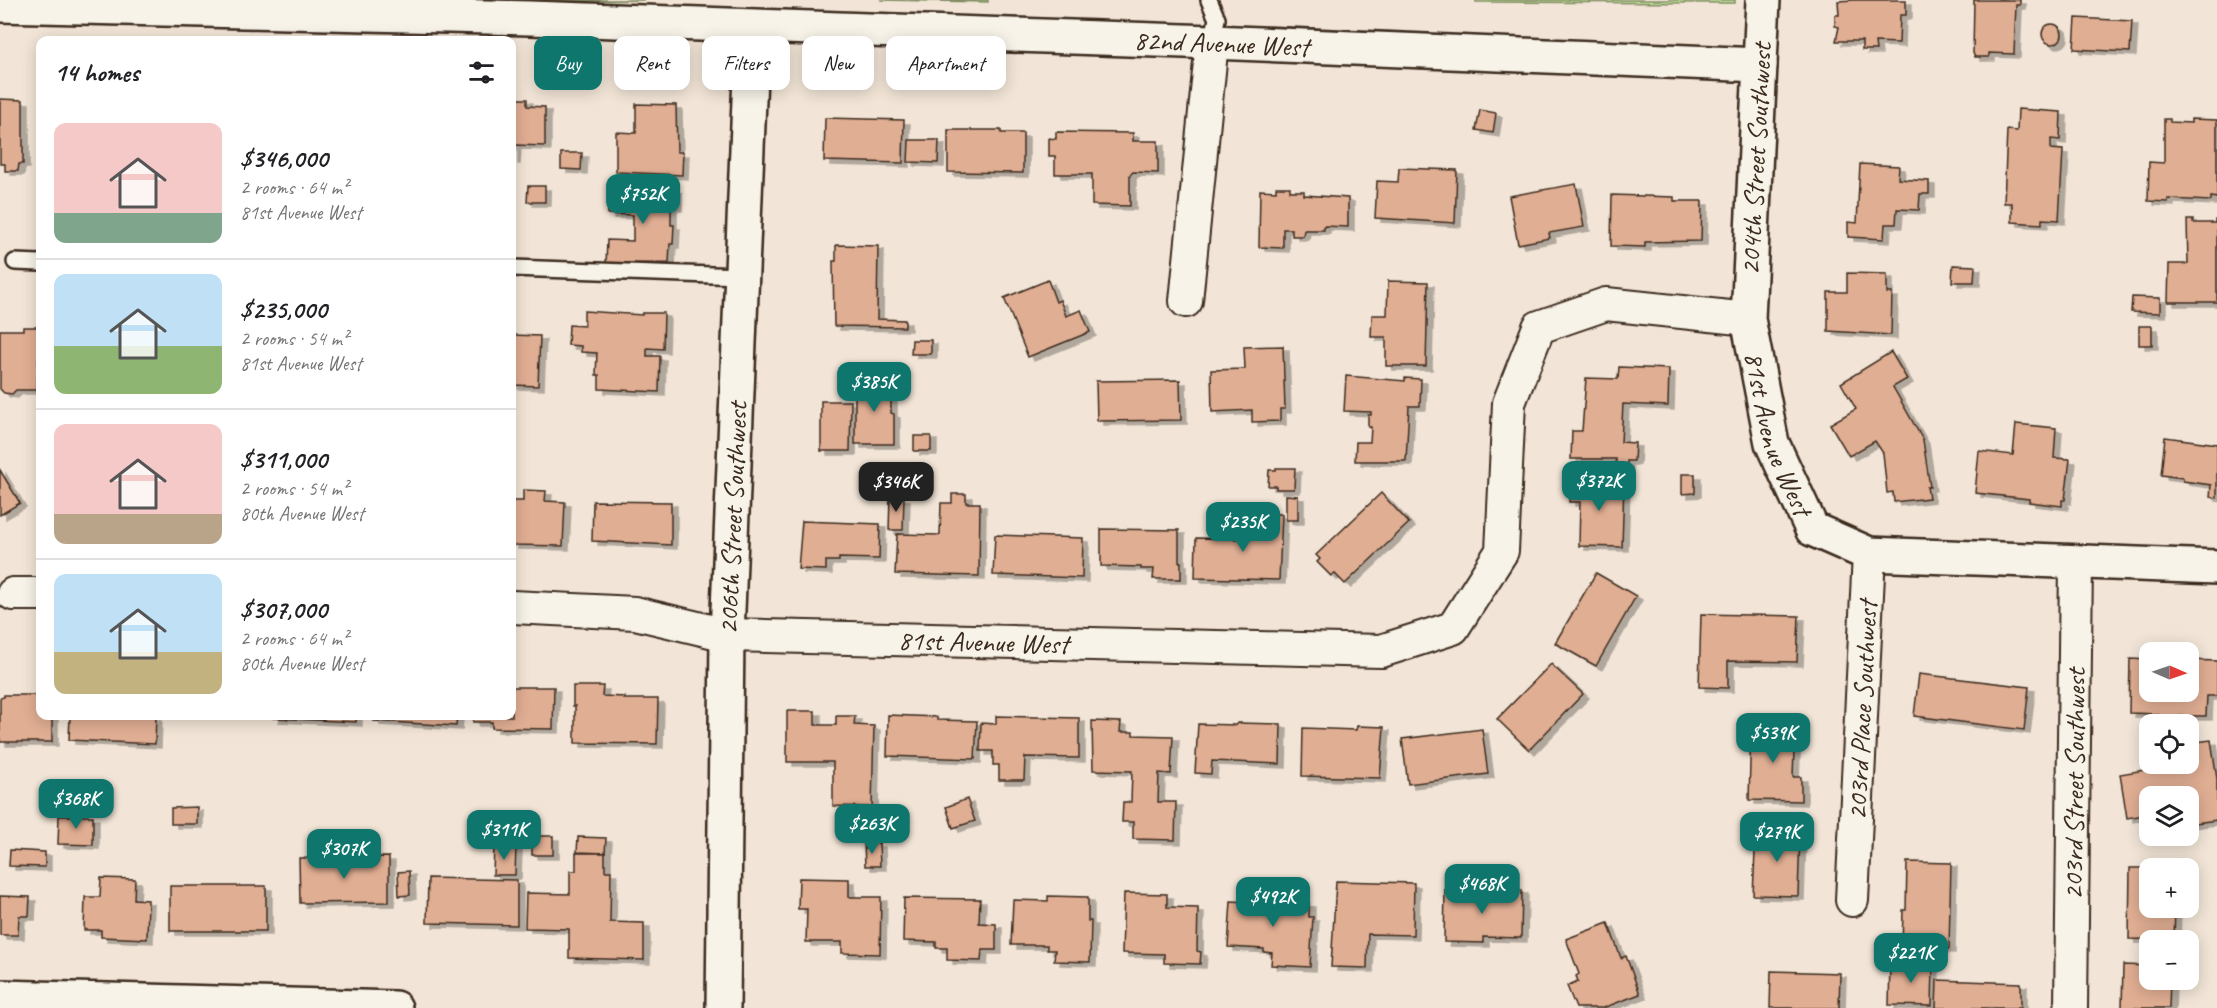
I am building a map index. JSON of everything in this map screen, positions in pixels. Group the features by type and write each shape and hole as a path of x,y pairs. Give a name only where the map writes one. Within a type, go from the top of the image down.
{"street":[{"name":"204th Street Southwest","path":"1748,319 1763,0"},
{"name":"82nd Avenue West","path":"0,5 180,5 1212,42 1760,65"},
{"name":"206th Street Southwest","path":"723,1008 727,635 752,27"},
{"path":"1186,301 1212,42"},
{"name":"81st Avenue West","path":"516,607 635,613 727,635 1381,651 1453,628 1502,551 1509,403 1539,327 1606,304 1748,319 1772,443 1812,529 1869,554 2217,567"},
{"name":"203rd Place Southwest","path":"1852,900 1869,554"},
{"name":"203rd Street Southwest","path":"2072,1008 2076,562"},
{"path":"0,997 395,1008"}],"lane":[{"path":"1209,0 1216,19 1212,42"},
{"path":"15,262 36,263"},
{"path":"516,268 741,276"}],"green space":[{"path":"508,0 644,0 508,2"},
{"path":"880,0 988,0 988,2"},
{"path":"1476,0 1735,0 1735,3 1476,2"}],"building":[{"path":"1906,0 1906,15 1900,15 1899,43 1875,42 1876,50 1862,50 1862,41 1836,41 1839,27 1835,26 1835,15 1839,15 1838,1"},
{"path":"1974,0 2020,0 2020,5 2016,5 2014,54 1989,53 1989,57 1975,57 1973,53"},
{"path":"2076,18 2132,21 2130,52 2074,49"},
{"path":"2052,24 2059,27 2062,34 2059,41 2052,44 2045,41 2042,34 2045,27"},
{"path":"0,99 23,100 23,164 19,164 18,171 5,171 5,164 0,164"},
{"path":"516,99 527,99 527,106 545,107 545,146 516,145"},
{"path":"636,104 676,105 677,152 683,152 682,175 616,172 616,132 636,133"},
{"path":"2018,109 2061,112 2060,140 2051,139 2051,149 2063,150 2059,220 2042,219 2042,224 2012,222 2012,203 2004,203 2007,130 2017,131"},
{"path":"1480,110 1496,113 1493,133 1476,130"},
{"path":"825,118 904,120 903,163 824,161"},
{"path":"2164,119 2170,119 2170,122 2191,123 2191,119 2217,120 2217,198 2211,197 2211,201 2168,199 2168,202 2148,201 2149,162 2164,163"},
{"path":"948,130 1001,130 1001,133 1023,133 1023,173 948,172"},
{"path":"1056,132 1133,133 1133,141 1158,141 1158,173 1133,172 1130,175 1130,206 1092,205 1092,174 1055,174 1055,156 1049,156 1049,138 1056,139"},
{"path":"909,140 939,140 938,163 908,162"},
{"path":"561,153 582,153 581,170 561,169"},
{"path":"1860,164 1899,166 1898,179 1929,181 1929,194 1920,194 1919,210 1897,209 1896,224 1885,224 1884,239 1848,237 1848,222 1857,223"},
{"path":"1399,168 1457,170 1455,223 1375,218 1377,181 1398,182"},
{"path":"1576,184 1584,227 1549,233 1550,238 1518,244 1509,196"},
{"path":"528,186 545,186 545,202 527,202"},
{"path":"608,186 676,189 676,207 671,207 671,225 674,225 669,263 606,264 607,240 633,241 633,215 608,214"},
{"path":"1276,187 1290,187 1290,191 1304,191 1304,195 1348,198 1348,227 1324,226 1324,230 1304,230 1303,236 1292,236 1292,229 1283,229 1283,248 1259,247 1260,190 1276,191"},
{"path":"1612,195 1674,197 1674,201 1702,201 1701,241 1645,242 1645,247 1611,246"},
{"path":"2187,220 2193,220 2193,223 2215,223 2217,220 2217,302 2168,302 2169,264 2188,264"},
{"path":"836,245 878,246 877,319 905,320 905,327 834,326 833,261 836,261"},
{"path":"1953,265 1975,266 1974,282 1952,282"},
{"path":"1847,273 1887,274 1887,293 1892,293 1891,335 1828,331 1828,292 1847,292"},
{"path":"1048,280 1056,302 1060,300 1066,316 1081,310 1090,332 1028,357 1004,298"},
{"path":"1388,281 1428,282 1426,366 1386,366 1386,337 1371,337 1372,315 1387,315"},
{"path":"2132,297 2160,298 2160,313 2131,312"},
{"path":"584,311 642,315 642,313 664,313 663,349 647,348 647,356 660,356 659,392 599,389 599,375 596,375 597,353 581,352 581,346 568,345 569,325 584,326"},
{"path":"2139,326 2152,326 2152,345 2139,345"},
{"path":"23,327 36,327 36,390 16,390 12,394 4,393 0,389 0,330 23,330"},
{"path":"516,335 540,336 538,386 516,385"},
{"path":"912,340 931,340 931,354 911,354"},
{"path":"1283,346 1285,409 1280,409 1280,421 1252,422 1252,410 1212,412 1211,370 1245,369 1244,347"},
{"path":"1891,352 1907,379 1893,387 1923,440 1930,487 1927,487 1929,498 1894,502 1893,492 1887,493 1883,453 1875,441 1849,456 1830,424 1856,409 1841,383"},
{"path":"1619,367 1669,369 1668,406 1623,404 1621,442 1635,443 1634,461 1627,461 1627,466 1616,465 1616,459 1571,459 1572,431 1582,431 1586,378 1618,379"},
{"path":"1346,376 1405,381 1405,378 1421,379 1420,406 1409,406 1406,461 1355,461 1356,442 1370,442 1371,427 1368,427 1368,415 1371,415 1371,412 1344,411"},
{"path":"855,380 891,380 894,444 855,444"},
{"path":"1180,380 1181,420 1097,421 1096,381"},
{"path":"821,401 851,401 850,451 821,451"},
{"path":"2016,424 2056,428 2054,458 2070,459 2065,500 2062,500 2062,506 2029,502 2029,499 1975,493 1979,451 2013,455"},
{"path":"914,436 931,436 931,451 914,451"},
{"path":"2165,437 2217,444 2217,498 2210,497 2211,485 2161,475"},
{"path":"1276,468 1295,468 1294,489 1276,489 1276,486 1268,486 1269,470 1276,470"},
{"path":"0,470 20,503 0,515"},
{"path":"1682,474 1695,474 1695,493 1682,494"},
{"path":"1570,479 1624,483 1622,547 1579,546 1580,502 1569,502"},
{"path":"523,490 546,491 545,501 565,502 563,546 516,545 516,501 523,501"},
{"path":"1381,493 1409,523 1345,584 1335,574 1331,576 1317,562 1320,559 1316,555"},
{"path":"952,494 966,494 966,503 980,503 979,576 895,574 897,534 940,535 941,503 952,503"},
{"path":"1286,495 1298,496 1298,520 1286,520"},
{"path":"890,496 904,497 903,530 889,530"},
{"path":"593,501 671,502 671,545 592,541"},
{"path":"1250,513 1282,514 1279,580 1195,578 1196,538 1249,539"},
{"path":"802,521 880,524 879,559 839,558 839,561 826,561 826,570 798,569"},
{"path":"1101,529 1179,530 1181,579 1153,579 1154,569 1101,566"},
{"path":"995,535 1083,538 1082,578 993,575"},
{"path":"1596,573 1636,596 1596,666 1555,643"},
{"path":"1701,614 1799,616 1797,662 1728,661 1728,688 1699,687"},
{"path":"2130,659 2139,659 2139,702 2199,702 2199,660 2217,661 2217,696 2207,696 2206,716 2129,713"},
{"path":"1551,664 1583,694 1529,750 1497,719"},
{"path":"1919,674 2029,687 2024,730 1914,716"},
{"path":"573,686 603,686 602,696 625,697 624,699 658,699 657,744 575,743"},
{"path":"516,687 554,687 553,729 492,728 492,722 473,722 473,720 516,720"},
{"path":"4,695 36,695 36,720 52,720 52,742 0,742 0,698"},
{"path":"787,711 815,711 815,725 836,725 836,716 855,716 854,725 874,726 872,807 833,806 833,762 787,762"},
{"path":"888,715 977,721 975,759 887,756"},
{"path":"996,716 1079,718 1079,758 1025,757 1024,780 999,780 999,765 993,765 993,751 980,751 981,723 996,724"},
{"path":"70,720 156,720 155,744 69,740"},
{"path":"314,720 356,720 356,722"},
{"path":"374,720 457,720 456,726"},
{"path":"1092,721 1121,722 1120,732 1133,732 1133,735 1173,736 1171,774 1159,773 1158,802 1176,802 1175,840 1133,839 1133,822 1122,822 1123,802 1131,802 1132,771 1093,770"},
{"path":"1237,723 1281,724 1280,764 1212,761 1211,774 1195,773 1198,724 1236,725"},
{"path":"1751,725 1795,726 1793,777 1801,777 1801,801 1749,800"},
{"path":"1357,726 1384,727 1380,778 1302,776 1303,728 1356,730"},
{"path":"1482,729 1488,774 1408,784 1402,739"},
{"path":"2211,740 2217,779 2217,820 2199,822 2199,786 2139,786 2139,816 2127,818 2120,774 2139,771 2139,774 2199,774 2199,742"},
{"path":"967,799 975,821 953,828 946,807"},
{"path":"197,807 197,824 171,824 171,808"},
{"path":"59,816 93,816 93,845 58,844"},
{"path":"1756,830 1800,832 1798,896 1753,895"},
{"path":"532,836 553,836 553,855 532,855"},
{"path":"578,837 606,838 605,853 577,852"},
{"path":"864,843 879,843 880,866 865,866"},
{"path":"494,846 516,847 515,875 493,875"},
{"path":"10,850 45,852 45,867 9,866"},
{"path":"576,853 605,853 605,871 611,871 610,922 644,923 644,960 569,958 569,929 525,928 526,893 570,894 570,871 576,871"},
{"path":"389,857 389,902 300,903 299,858"},
{"path":"1907,862 1951,863 1949,949 1902,948"},
{"path":"2130,868 2139,868 2139,918 2175,918 2174,930 2139,930 2139,939 2129,939"},
{"path":"409,871 410,895 399,896 398,872"},
{"path":"101,878 135,879 134,899 148,900 147,939 101,937 101,930 84,930 85,897 100,897"},
{"path":"428,878 517,880 517,925 427,923"},
{"path":"799,878 849,879 849,897 881,897 880,954 842,953 842,942 806,942 807,909 798,909"},
{"path":"1336,881 1414,883 1413,935 1368,934 1367,968 1331,967"},
{"path":"170,886 266,886 266,931 170,931"},
{"path":"1445,889 1522,890 1521,938 1483,937 1483,943 1444,942"},
{"path":"1250,891 1284,893 1283,901 1309,903 1309,917 1313,917 1310,967 1271,965 1272,953 1264,952 1264,949 1228,947 1231,901 1249,902"},
{"path":"1124,893 1167,894 1167,907 1198,908 1197,951 1201,952 1200,964 1164,963 1164,954 1122,953"},
{"path":"0,896 30,897 29,916 19,916 18,935 0,935"},
{"path":"1048,896 1088,897 1088,921 1091,921 1090,962 1054,961 1055,950 1047,950 1047,945 1011,945 1013,900 1048,901"},
{"path":"904,898 980,899 979,923 996,924 996,950 982,950 981,961 947,960 947,948 936,948 936,942 903,941"},
{"path":"1608,923 1621,958 1626,956 1640,994 1603,1008 1576,1008 1567,986 1578,981 1576,976 1579,974 1566,939"},
{"path":"1890,962 1933,964 1932,1006 1889,1005"},
{"path":"2123,965 2139,966 2139,990 2170,990 2169,1008 2122,1008"},
{"path":"1771,971 1840,973 1839,1008 1770,1008"},
{"path":"1937,980 2021,983 2021,1008 1936,1008"}]}
